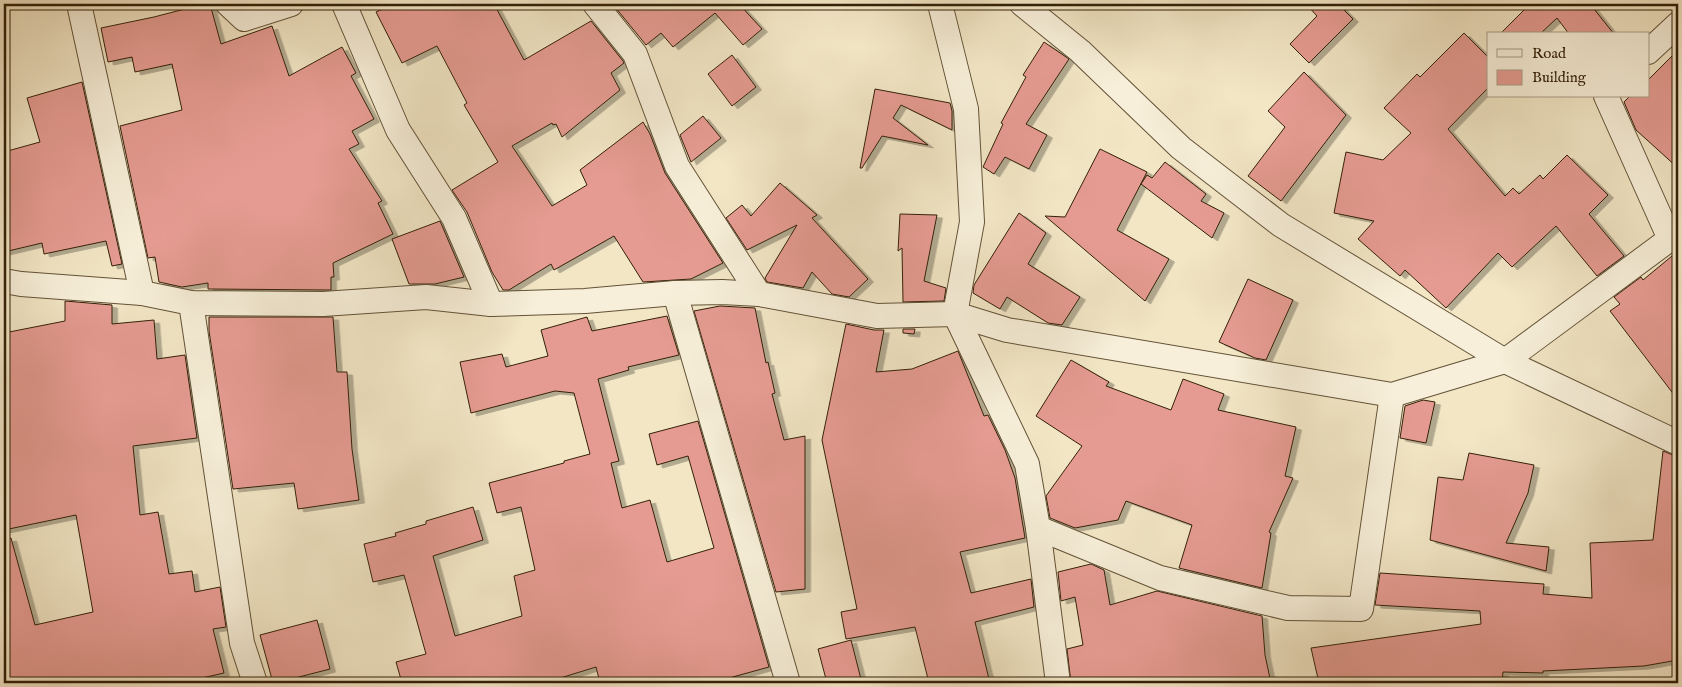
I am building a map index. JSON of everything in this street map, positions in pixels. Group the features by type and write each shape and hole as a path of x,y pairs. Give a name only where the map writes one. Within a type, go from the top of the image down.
{"street":[{"path":"78,4 142,293"},
{"path":"228,4 244,19 291,4"},
{"path":"344,4 398,130 454,218 492,304"},
{"path":"595,4 635,54 677,166 759,294"},
{"path":"940,4 966,109 972,222 955,314 1027,464 1038,528 1058,683"},
{"path":"1022,4 1080,51 1181,148 1280,225 1505,361 1678,443"},
{"path":"1650,50 1678,24"},
{"path":"4,281 21,284 142,293 191,303 323,304 426,298 492,304 585,301 675,293 722,292 759,294 877,316 955,314 1007,330 1392,396 1505,361 1670,239 1607,98"},
{"path":"675,293 783,682"},
{"path":"191,303 242,643 255,683"},
{"path":"1038,528 1160,578 1288,608 1362,609 1392,396"}],"building":[{"path":"210,4 221,44 272,26 289,76 342,47 356,73 351,76 374,119 352,131 359,144 349,149 382,201 378,203 393,234 333,263 334,277 331,277 331,290 208,289 208,283 182,287 159,282 155,257 148,258 120,126 182,110 172,64 135,72 132,57 108,62 101,28"},
{"path":"393,4 494,4 524,60 591,21 624,63 611,73 620,90 562,137 556,124 553,125 552,123 512,146 552,206 587,185 580,170 643,122 650,134 665,173 723,263 691,279 643,282 614,236 554,270 551,264 509,290 503,290 492,272 467,212 452,190 498,162 464,105 467,103 437,46 402,63 376,12"},
{"path":"620,4 739,4 762,29 743,45 715,13 673,47 661,33 646,45 615,7"},
{"path":"1306,4 1338,4 1353,19 1309,63 1290,44 1317,16"},
{"path":"1530,4 1590,4 1612,32 1568,32 1557,18 1542,32 1502,32"},
{"path":"1464,33 1487,56 1487,89 1448,129 1505,196 1513,188 1519,194 1540,175 1543,179 1567,155 1608,195 1589,214 1624,256 1597,276 1556,226 1512,267 1498,253 1446,308 1405,270 1400,276 1358,239 1374,221 1334,213 1346,152 1383,160 1411,133 1384,108 1417,74 1420,77"},
{"path":"1044,42 1069,59 1026,124 1047,135 1029,169 1005,157 994,174 983,167 1003,124 1001,123 1026,77 1023,75"},
{"path":"1678,50 1678,168 1636,130 1624,102 1628,98 1650,98 1650,78"},
{"path":"732,55 756,87 732,106 708,74"},
{"path":"1304,72 1346,115 1281,201 1248,176 1285,127 1268,111"},
{"path":"82,82 122,264 112,266 106,241 44,254 42,243 4,252 4,152 40,142 27,98"},
{"path":"875,89 950,103 952,130 901,105 893,118 928,145 882,136 862,168 860,168"},
{"path":"703,116 721,138 691,162 680,135"},
{"path":"1100,149 1147,172 1117,230 1169,259 1145,301 1045,216 1065,217"},
{"path":"1165,162 1206,194 1201,201 1224,213 1212,238 1141,184 1147,175 1152,178"},
{"path":"780,183 817,215 812,218 868,279 849,297 832,294 812,272 803,288 767,282 765,278 797,225 747,250 726,218 742,205 751,216"},
{"path":"1019,213 1046,233 1028,264 1080,297 1062,325 1048,323 1007,297 1000,309 973,293 974,285"},
{"path":"900,214 937,215 924,281 946,288 944,301 903,302 902,248 898,251"},
{"path":"440,221 464,277 435,284 409,284 392,239"},
{"path":"1678,251 1678,400 1610,311 1620,304 1614,297 1641,277 1643,280"},
{"path":"1248,279 1293,300 1266,360 1255,358 1219,342"},
{"path":"65,301 112,305 112,324 154,320 157,359 185,355 197,438 133,446 140,515 158,512 169,574 192,571 195,592 220,587 226,627 213,629 224,673 180,683 4,683 4,539 11,538 35,625 93,612 76,515 4,530 4,333 65,321"},
{"path":"720,306 755,308 766,363 768,362 775,393 772,394 784,440 805,436 805,589 776,592 694,311"},
{"path":"667,316 679,355 628,367 629,370 598,379 619,461 611,463 622,508 650,500 667,562 714,548 688,456 657,465 649,434 698,421 769,667 711,683 600,683 596,667 544,683 402,683 396,662 426,654 404,575 373,582 364,544 396,536 395,533 426,524 426,521 473,507 483,540 433,556 455,636 522,616 514,576 535,570 521,507 497,513 489,483 590,454 574,393 555,391 471,413 460,362 502,354 506,367 548,356 541,330 587,317 592,331"},
{"path":"209,317 333,317 337,372 347,372 352,449 359,500 298,509 294,483 233,489 209,331"},
{"path":"846,324 874,330 884,330 876,372 912,369 958,351 984,416 988,415 1005,450 1015,478 1025,538 960,552 971,593 1031,579 1034,607 975,622 990,683 929,683 915,627 846,639 841,612 857,609 822,440"},
{"path":"903,329 915,329 914,334 903,333"},
{"path":"1071,360 1109,382 1106,386 1171,410 1183,379 1224,394 1218,410 1296,427 1285,476 1293,478 1269,532 1271,533 1262,588 1179,568 1192,525 1126,501 1118,520 1075,528 1050,518 1046,496 1082,446 1036,416"},
{"path":"1423,400 1435,402 1426,443 1400,438 1405,406"},
{"path":"1663,451 1678,457 1678,660 1644,666 1543,671 1543,673 1503,672 1502,683 1460,678 1460,683 1420,680 1400,683 1319,683 1311,648 1481,624 1480,611 1375,605 1380,573 1544,584 1543,594 1592,598 1590,543 1653,540"},
{"path":"1469,453 1534,465 1528,493 1506,543 1549,547 1546,571 1430,540 1438,477 1463,480"},
{"path":"1091,564 1104,570 1110,605 1157,591 1262,616 1265,655 1271,683 1071,683 1067,649 1083,645 1075,597 1061,601 1058,572"},
{"path":"317,620 330,669 295,678 296,683 273,683 260,635"},
{"path":"851,640 862,683 827,683 818,649"}]}
